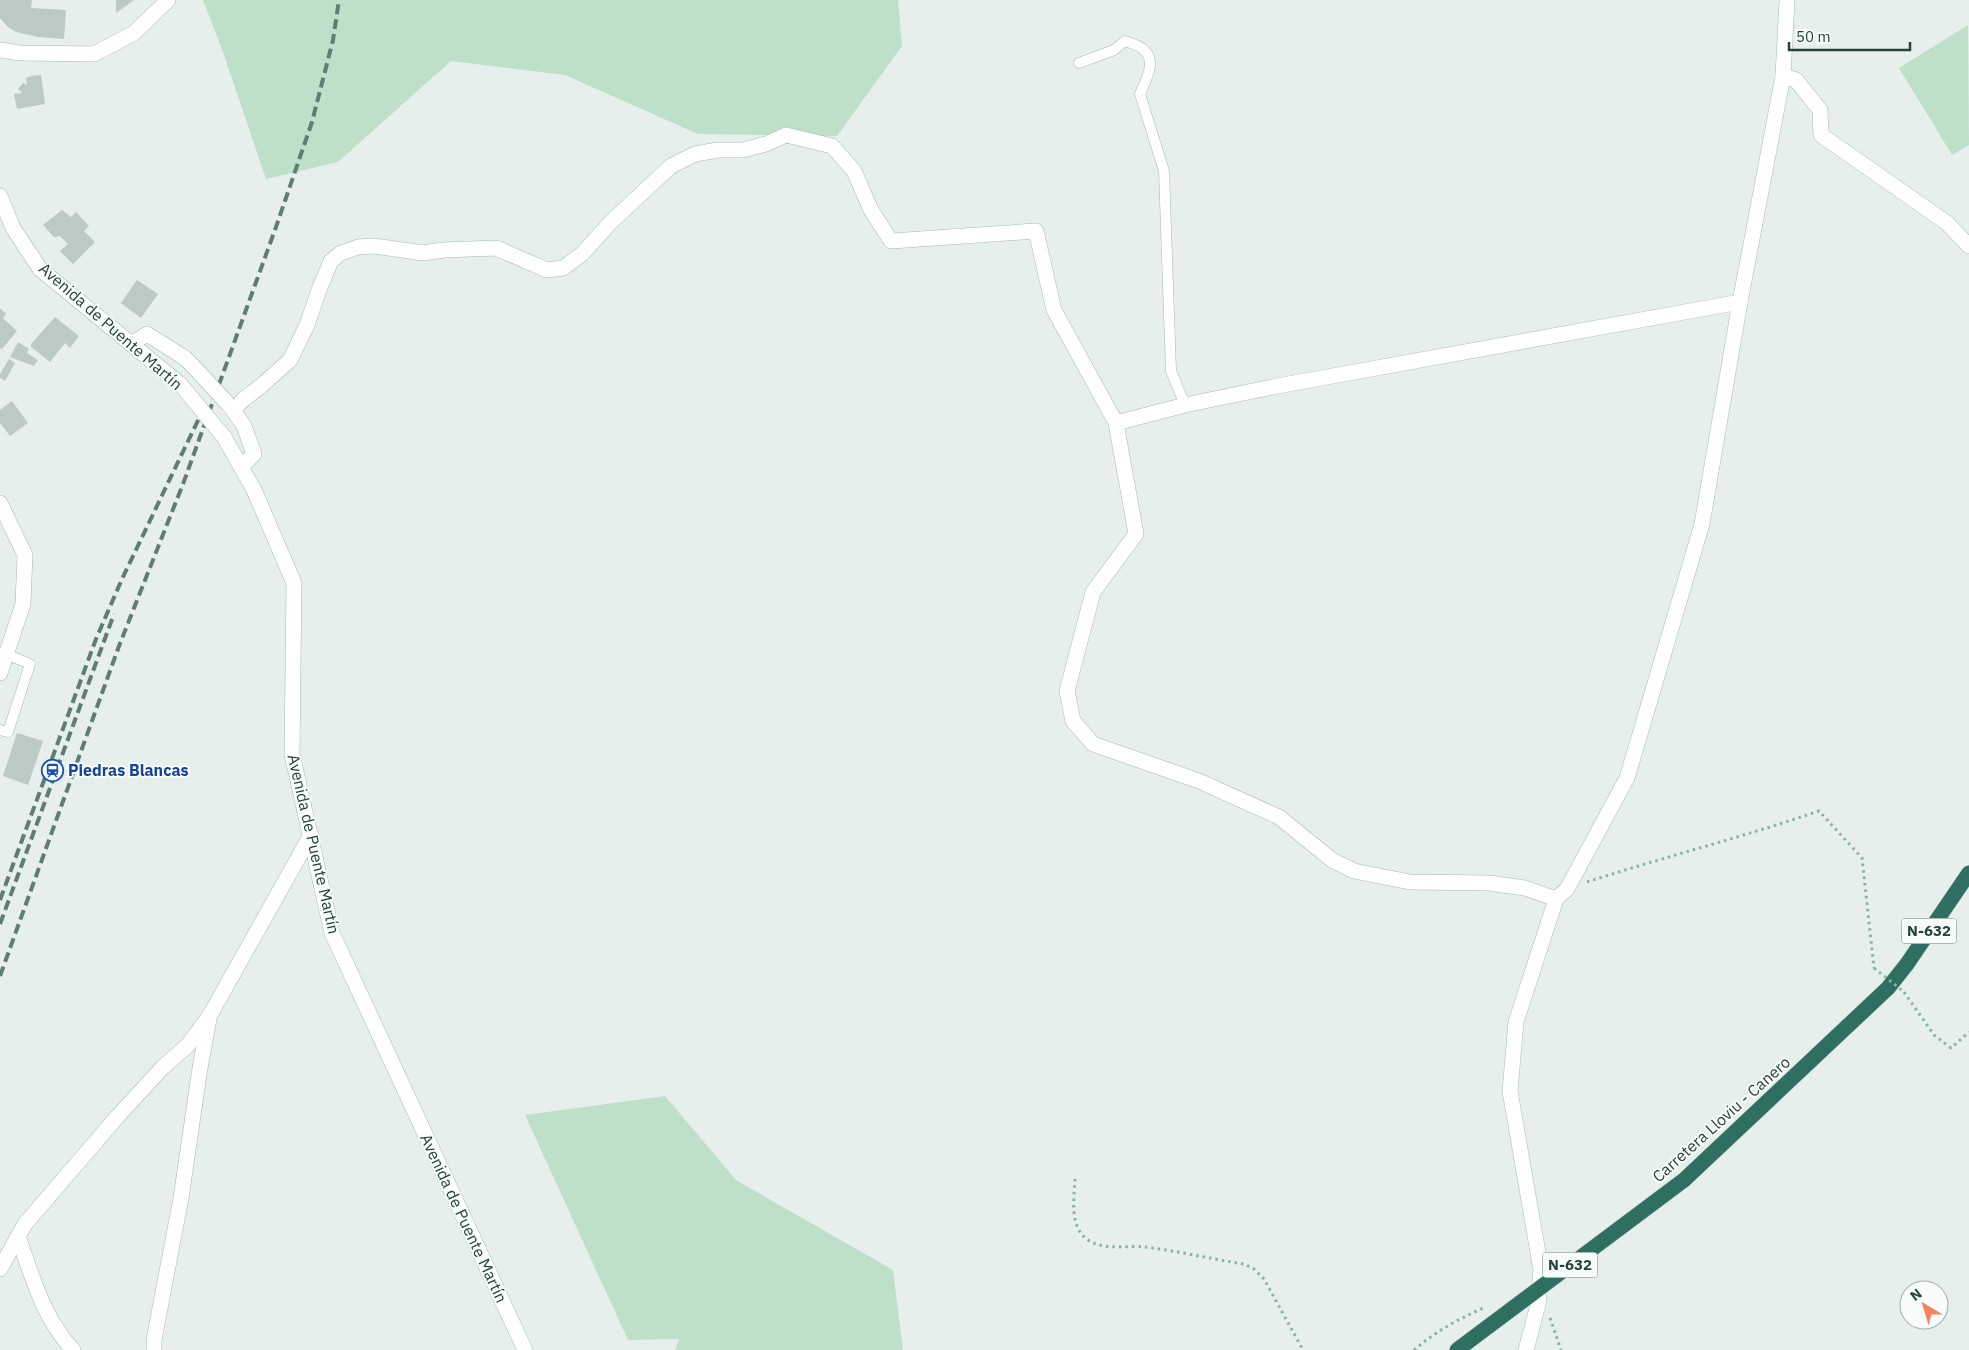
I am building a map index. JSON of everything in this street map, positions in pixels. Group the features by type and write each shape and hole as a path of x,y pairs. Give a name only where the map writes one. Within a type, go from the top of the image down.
{"highway":[{"name":"Carretera Lloviu - Canero","path":"1457,1350 1684,1180 1888,988 1907,964 1969,873"}],"street":[{"path":"0,50 20,53 94,54 134,33 168,0"},
{"path":"1526,1350 1538,1305 1541,1270 1510,1091 1516,1022 1556,899 1567,888 1627,778 1697,543 1783,76 1787,0"},
{"path":"1783,76 1796,80 1820,110 1821,135 1947,223 1969,246"},
{"path":"231,408 261,386 290,360 307,325 331,261 341,253 358,247 374,246 423,253 443,250 496,248 547,270 563,268 582,254 611,222 671,166 695,154 718,150 743,150 766,144 786,135 832,146 854,171 871,210 891,240 1036,232 1054,310 1116,423 1136,534 1093,592 1067,690 1072,721 1093,744 1199,781 1279,817 1332,860 1354,871 1410,882 1489,882 1525,888 1556,899"},
{"name":"Avenida de Puente Martín","path":"0,196 13,228 40,269 181,385 224,437 254,490 294,583 292,754 332,933 525,1350"},
{"path":"1116,423 1185,405 1740,302"},
{"path":"131,344 147,334 185,358 231,408 244,426 254,454 241,467"},
{"path":"0,503 25,554 23,604 0,673"},
{"path":"0,1269 25,1224 117,1117 163,1067 188,1045 210,1015 311,835"},
{"path":"154,1350 154,1340 180,1198 210,1015"},
{"path":"18,1236 39,1298 64,1340 73,1350"}],"lane":[{"path":"1079,63 1114,50 1125,41 1145,50 1151,63 1140,94 1164,171 1170,371 1185,405"},
{"path":"0,730 8,732 30,664 6,654"}],"path":[{"path":"1567,888 1819,811 1862,858 1874,968 1904,992 1934,1035 1951,1048 1969,1032"},
{"path":"1075,1179 1074,1208 1077,1226 1088,1240 1105,1247 1144,1247 1244,1264 1254,1269 1264,1279 1304,1350"}],"green space":[{"path":"203,0 898,0 902,46 837,136 698,134 565,75 451,61 338,162 266,179 224,55"},
{"path":"1968,25 1969,145 1952,155 1899,68"},
{"path":"665,1096 736,1180 893,1270 903,1350 675,1350 679,1339 628,1340 525,1115"}],"building":[{"path":"0,0 32,0 31,8 66,10 64,39 38,37 16,32 8,27 0,18"},
{"path":"116,0 134,0 116,13"},
{"path":"41,75 45,104 17,109 14,94 22,93 18,89 23,83 27,85 26,78"},
{"path":"62,210 71,217 76,212 89,226 84,231 95,242 73,264 60,251 68,244 60,236 54,237 43,225"},
{"path":"137,280 158,294 141,318 121,303"},
{"path":"0,308 6,314 3,318 17,331 2,349 0,348"},
{"path":"55,317 79,336 70,348 65,343 50,362 31,347 31,344"},
{"path":"18,342 29,349 27,353 38,360 34,366 10,357"},
{"path":"9,359 15,363 5,381 0,378 0,374"},
{"path":"12,401 28,423 10,436 0,423 0,410"},
{"path":"17,733 43,741 28,785 3,776"}],"railway":[{"path":"0,976 119,646 183,484 276,227 312,122 333,40 339,0"},
{"path":"0,900 96,639 122,579 201,414"},
{"path":"0,924 114,614"}],"place":[{"name":"Piedras Blancas","path":"52,770"}]}
